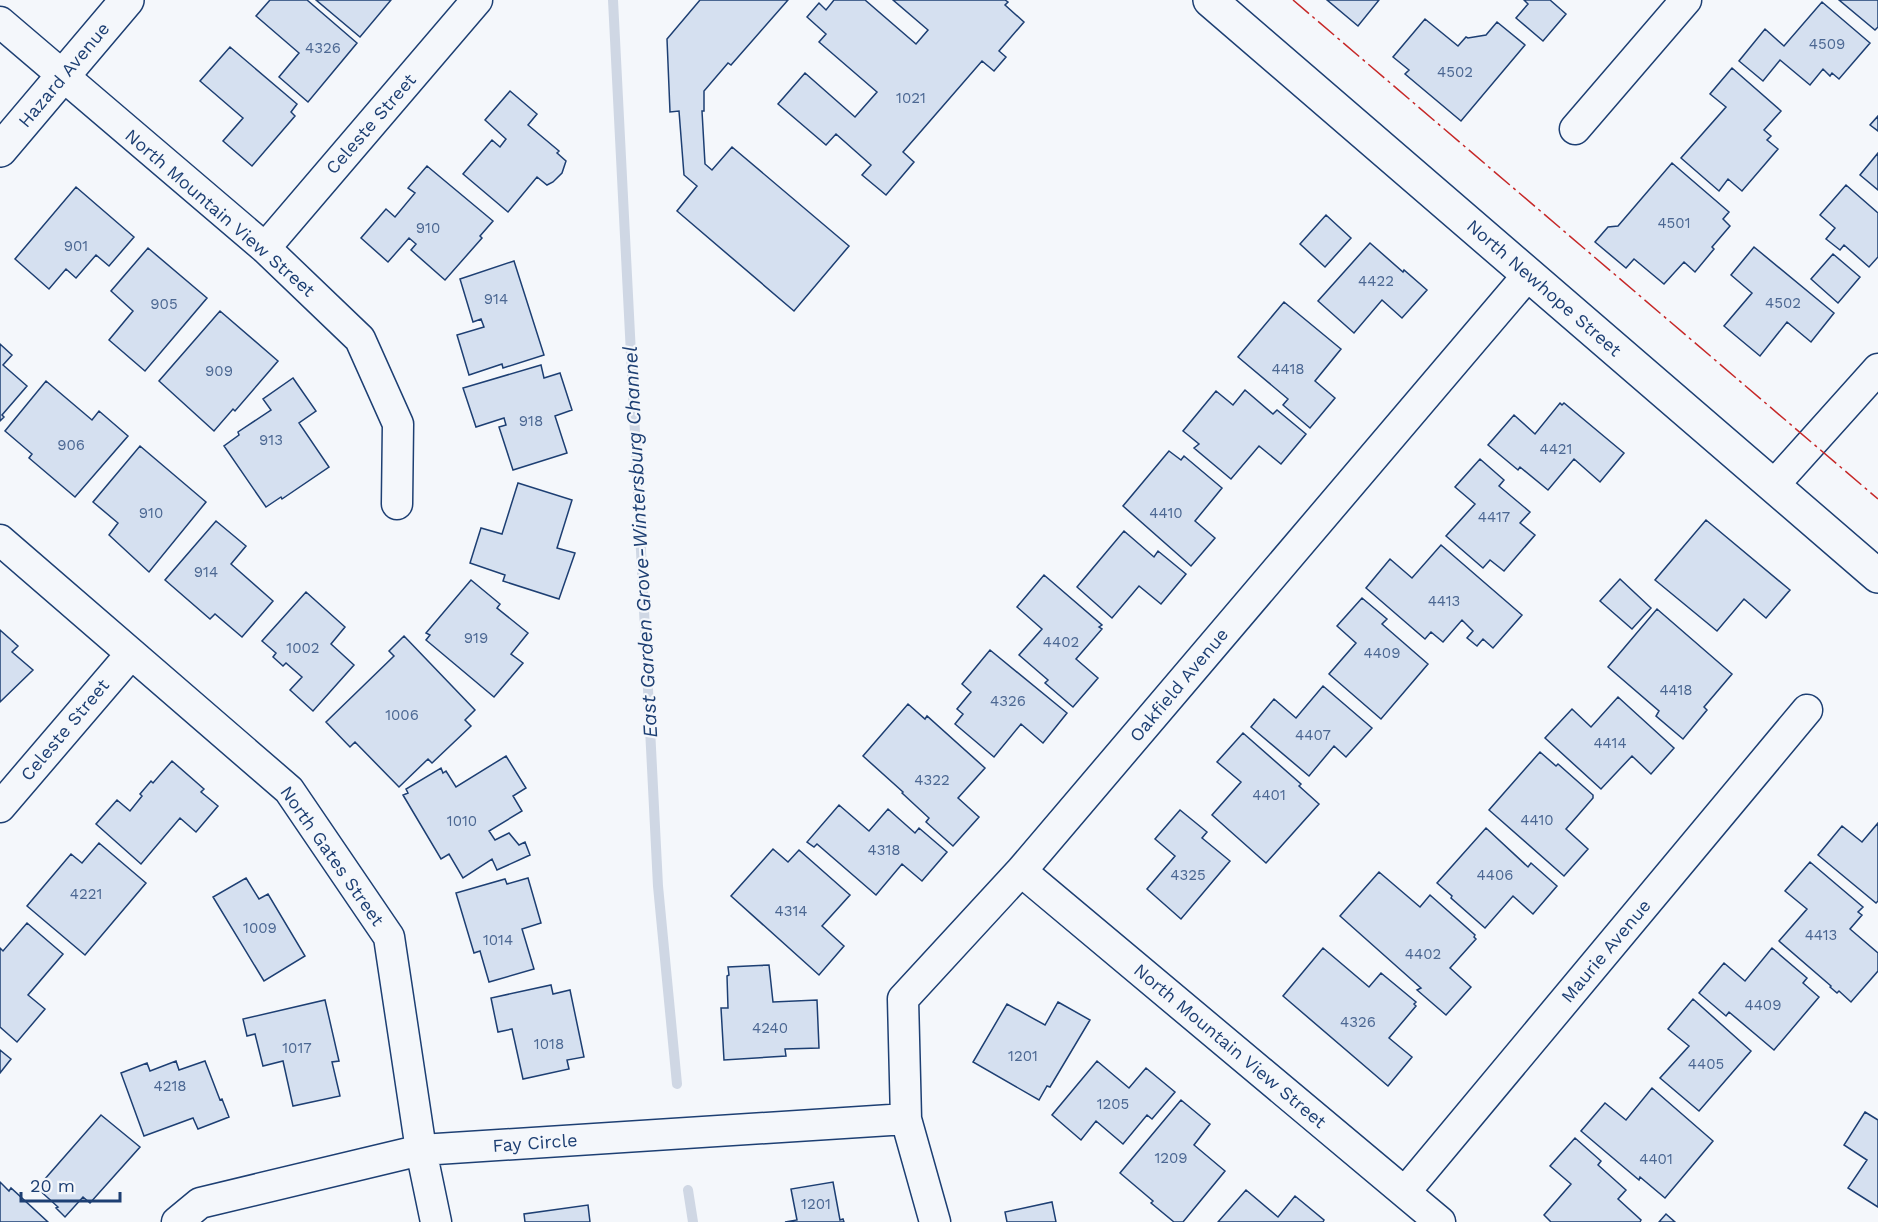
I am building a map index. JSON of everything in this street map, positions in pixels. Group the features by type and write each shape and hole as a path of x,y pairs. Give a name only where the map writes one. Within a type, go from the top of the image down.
{"street":[{"name":"Hazard Avenue","path":"0,150 127,0"},
{"name":"Celeste Street","path":"265,248 477,0"},
{"name":"North Newhope Street","path":"1210,0 1878,576"},
{"path":"1575,129 1686,0"},
{"name":"North Mountain View Street","path":"0,22 265,248 360,339 398,424 397,504"},
{"name":"Oakfield Avenue","path":"935,1222 906,1119 903,999 1021,871 1528,275"},
{"path":"1773,486 1878,369"},
{"name":"North Gates Street","path":"0,540 289,790 389,937 421,1150 436,1222"},
{"name":"Celeste Street","path":"0,807 131,654"},
{"name":"Maurie Avenue","path":"1405,1192 1807,710"},
{"name":"North Mountain View Street","path":"1021,871 1440,1222"},
{"name":"Fay Circle","path":"177,1222 200,1203 421,1150 906,1119"}],"building":[{"path":"270,0 307,0 357,43 308,102 279,77 299,53 256,16"},
{"path":"316,0 391,0 360,37"},
{"path":"700,0 788,0 731,65 728,63 704,91 704,111 702,111 705,164 712,170 732,147 849,246 794,311 677,211 697,186 684,175 679,111 670,112 667,39"},
{"path":"834,0 865,0 916,44 928,30 893,0 1005,0 1008,2 1005,5 1024,22 999,51 1006,57 994,71 982,61 903,152 914,162 886,195 862,175 871,165 836,134 826,145 778,104 805,73 855,117 877,92 819,42 826,34 807,17 819,3 826,10"},
{"path":"1327,0 1379,0 1358,26"},
{"path":"1524,0 1550,0 1566,14 1543,41 1516,18 1528,4"},
{"path":"1839,0 1878,0 1878,27 1875,30"},
{"path":"1822,2 1870,43 1839,79 1832,73 1830,76 1823,69 1810,85 1780,60 1763,81 1739,61 1765,29 1784,46"},
{"path":"1425,19 1458,46 1466,37 1486,35 1497,22 1525,45 1461,121 1405,74 1409,70 1393,57"},
{"path":"230,47 297,104 291,112 295,116 252,166 223,141 243,118 200,81"},
{"path":"1732,68 1781,111 1764,130 1771,136 1767,140 1778,149 1742,191 1728,179 1719,191 1681,158 1726,107 1710,94"},
{"path":"510,91 537,114 528,125 559,151 557,153 566,161 562,173 553,182 547,185 537,177 508,212 463,174 492,140 500,147 506,139 485,120"},
{"path":"1878,116 1878,131 1870,125"},
{"path":"1878,153 1878,190 1860,175"},
{"path":"1672,163 1729,212 1723,219 1730,226 1695,272 1684,262 1664,284 1634,259 1626,268 1595,242 1608,227 1618,226"},
{"path":"427,166 493,221 480,236 482,238 445,280 411,250 416,244 409,238 388,262 361,238 386,209 395,217 415,193 408,188"},
{"path":"1846,185 1878,213 1878,257 1869,267 1844,245 1840,250 1826,239 1835,228 1820,215"},
{"path":"76,187 134,237 109,266 96,255 76,278 66,269 49,289 15,259"},
{"path":"1326,215 1351,238 1325,267 1300,244"},
{"path":"1370,243 1427,290 1402,318 1382,300 1354,333 1318,301"},
{"path":"1754,247 1834,313 1811,342 1787,322 1760,356 1724,326 1752,293 1731,275"},
{"path":"148,248 207,298 145,371 109,340 133,311 111,291"},
{"path":"1833,254 1860,277 1838,303 1811,279"},
{"path":"514,261 544,355 503,368 502,364 469,375 457,335 484,327 481,319 473,322 460,279"},
{"path":"1284,302 1341,349 1315,381 1335,398 1310,428 1283,405 1288,399 1238,357"},
{"path":"220,311 278,361 235,411 233,409 214,431 159,381"},
{"path":"0,344 12,355 3,365 27,386 2,415 4,417 0,421"},
{"path":"541,365 544,378 560,373 572,410 555,416 567,453 513,470 499,427 506,425 504,418 476,427 463,388"},
{"path":"293,378 316,411 299,423 329,467 282,499 281,497 266,507 224,446 239,435 238,432 271,410 263,399"},
{"path":"46,381 92,420 99,411 128,436 75,497 29,458 32,454 5,431"},
{"path":"1245,390 1273,414 1277,410 1306,434 1281,464 1259,446 1231,479 1194,448 1199,444 1183,431 1216,391 1233,405"},
{"path":"1560,403 1562,405 1564,403 1624,453 1600,482 1574,459 1548,490 1520,467 1518,470 1488,445 1514,415 1535,434"},
{"path":"140,446 206,502 149,572 109,535 118,523 93,502"},
{"path":"1169,451 1181,460 1184,456 1222,488 1195,521 1215,538 1191,566 1123,506"},
{"path":"1480,459 1504,480 1499,486 1530,512 1520,523 1535,535 1504,571 1490,560 1483,568 1446,536 1475,504 1455,487"},
{"path":"518,483 572,500 557,548 575,553 559,599 503,581 505,575 470,563 481,528 502,534"},
{"path":"1706,520 1790,590 1766,618 1744,599 1717,631 1655,580"},
{"path":"216,521 246,546 231,564 273,601 242,637 215,614 210,619 165,580"},
{"path":"1124,531 1154,557 1158,551 1186,574 1161,604 1139,586 1112,618 1077,587"},
{"path":"1441,545 1522,615 1493,648 1483,639 1477,646 1467,638 1473,631 1462,620 1443,642 1431,632 1425,639 1366,588 1390,559 1412,578"},
{"path":"1044,575 1102,625 1099,627 1102,629 1076,659 1098,678 1073,707 1045,683 1048,680 1019,655 1042,629 1017,607"},
{"path":"1620,579 1651,608 1632,629 1600,601"},
{"path":"471,580 500,604 497,608 528,633 511,654 523,663 494,697 426,640 430,635 426,633"},
{"path":"306,592 345,627 331,644 354,665 313,711 290,690 302,677 286,663 283,666 273,657 276,653 262,641"},
{"path":"1362,598 1387,619 1382,624 1428,664 1381,719 1329,674 1356,643 1337,626"},
{"path":"1657,609 1732,674 1704,707 1707,710 1683,739 1656,716 1659,711 1608,667"},
{"path":"0,630 18,646 12,652 33,670 0,702"},
{"path":"404,636 475,710 465,720 471,726 432,763 428,759 399,787 355,742 350,747 326,722 394,656 389,651"},
{"path":"990,650 1067,713 1043,743 1021,724 994,757 955,724 963,714 957,709 971,692 962,684"},
{"path":"1323,686 1372,728 1346,757 1334,746 1309,776 1251,727 1274,699 1296,718"},
{"path":"1618,697 1674,748 1651,774 1632,756 1601,789 1545,738 1572,709 1591,727"},
{"path":"908,704 925,719 927,716 985,768 958,798 979,817 953,846 926,822 929,818 903,792 863,756"},
{"path":"1243,733 1301,784 1299,786 1319,804 1266,863 1212,815 1241,782 1217,762"},
{"path":"1540,752 1556,766 1558,764 1593,795 1593,798 1566,829 1588,849 1564,876 1489,810"},
{"path":"506,756 526,788 513,796 522,811 489,831 495,840 509,833 519,845 525,842 530,855 497,870 492,859 463,878 449,854 441,859 403,795 408,793 406,789 441,768 443,773 446,771 456,787"},
{"path":"172,761 204,789 201,792 218,806 196,832 180,818 141,864 96,824 117,800 130,811 142,796 140,794"},
{"path":"839,805 869,831 888,809 915,833 919,828 947,852 922,881 902,864 876,895 817,844 814,847 807,842"},
{"path":"1180,810 1207,832 1202,838 1230,861 1181,919 1147,889 1175,856 1155,839"},
{"path":"1878,823 1878,901 1876,903 1818,855 1842,826 1862,842"},
{"path":"1486,828 1528,867 1531,863 1557,886 1533,914 1513,896 1485,928 1437,883"},
{"path":"99,843 146,883 85,955 27,906 71,854 82,863"},
{"path":"773,849 788,862 799,850 850,895 822,926 844,946 819,975 731,896"},
{"path":"1810,862 1863,907 1858,912 1862,915 1850,929 1878,953 1878,971 1851,1002 1839,991 1837,993 1779,941 1807,909 1785,891"},
{"path":"1379,872 1420,907 1430,895 1475,935 1476,939 1450,968 1471,987 1446,1015 1417,990 1421,988 1340,916"},
{"path":"246,878 259,899 268,894 305,956 264,981 213,897"},
{"path":"528,878 541,923 522,929 534,969 489,982 480,951 474,953 456,893 505,879 507,884"},
{"path":"27,923 63,954 28,995 45,1009 17,1042 0,1027 0,948 3,951"},
{"path":"1323,948 1369,987 1381,973 1416,1002 1414,1004 1416,1006 1389,1038 1412,1057 1388,1086 1283,996"},
{"path":"1772,948 1807,978 1803,983 1819,997 1774,1050 1729,1012 1726,1016 1699,993 1724,963 1745,981"},
{"path":"769,965 773,1002 817,1000 819,1048 785,1049 786,1056 724,1060 721,1008 728,1008 728,967"},
{"path":"551,985 553,994 570,990 584,1057 567,1060 569,1069 523,1079 512,1029 498,1032 491,998"},
{"path":"1693,999 1751,1051 1699,1111 1660,1078 1689,1046 1668,1029"},
{"path":"325,1000 339,1061 332,1062 340,1096 293,1106 283,1061 263,1066 255,1034 247,1036 243,1019"},
{"path":"1058,1002 1090,1020 1050,1087 1047,1086 1039,1100 973,1062 1007,1004 1045,1025"},
{"path":"0,1050 11,1059 0,1073"},
{"path":"176,1061 179,1070 205,1061 229,1117 198,1129 193,1118 144,1136 121,1073 147,1063 150,1071"},
{"path":"1097,1061 1129,1088 1146,1068 1175,1092 1152,1119 1147,1115 1123,1144 1096,1121 1081,1140 1052,1115"},
{"path":"1652,1088 1713,1141 1665,1198 1640,1177 1639,1180 1581,1131 1605,1103 1626,1120"},
{"path":"1181,1100 1210,1124 1194,1145 1225,1171 1183,1222 1174,1222 1120,1173"},
{"path":"1865,1112 1878,1120 1878,1207 1848,1188 1867,1160 1844,1145"},
{"path":"101,1115 140,1147 90,1203 83,1197 65,1217 56,1208 58,1207 37,1188"},
{"path":"1575,1138 1601,1161 1598,1165 1626,1190 1618,1199 1641,1220 1640,1222 1551,1222 1544,1215 1571,1184 1550,1166"},
{"path":"0,1182 9,1191 11,1188 48,1222 0,1222"},
{"path":"833,1182 840,1220 843,1219 844,1222 785,1222 797,1220 791,1189"},
{"path":"1246,1190 1278,1217 1295,1196 1324,1220 1323,1222 1218,1222"},
{"path":"1052,1202 1056,1222 1007,1222 1005,1212"},
{"path":"588,1205 590,1222 525,1222 524,1214"},
{"path":"1666,1214 1675,1222 1659,1222"}],"waterway":[{"name":"East Garden Grove-Wintersburg Channel","path":"613,0 658,886 677,1084"},
{"name":"East Garden Grove-Wintersburg Channel","path":"688,1190 693,1222"}],"power":[{"path":"1293,0 1878,499"}]}
